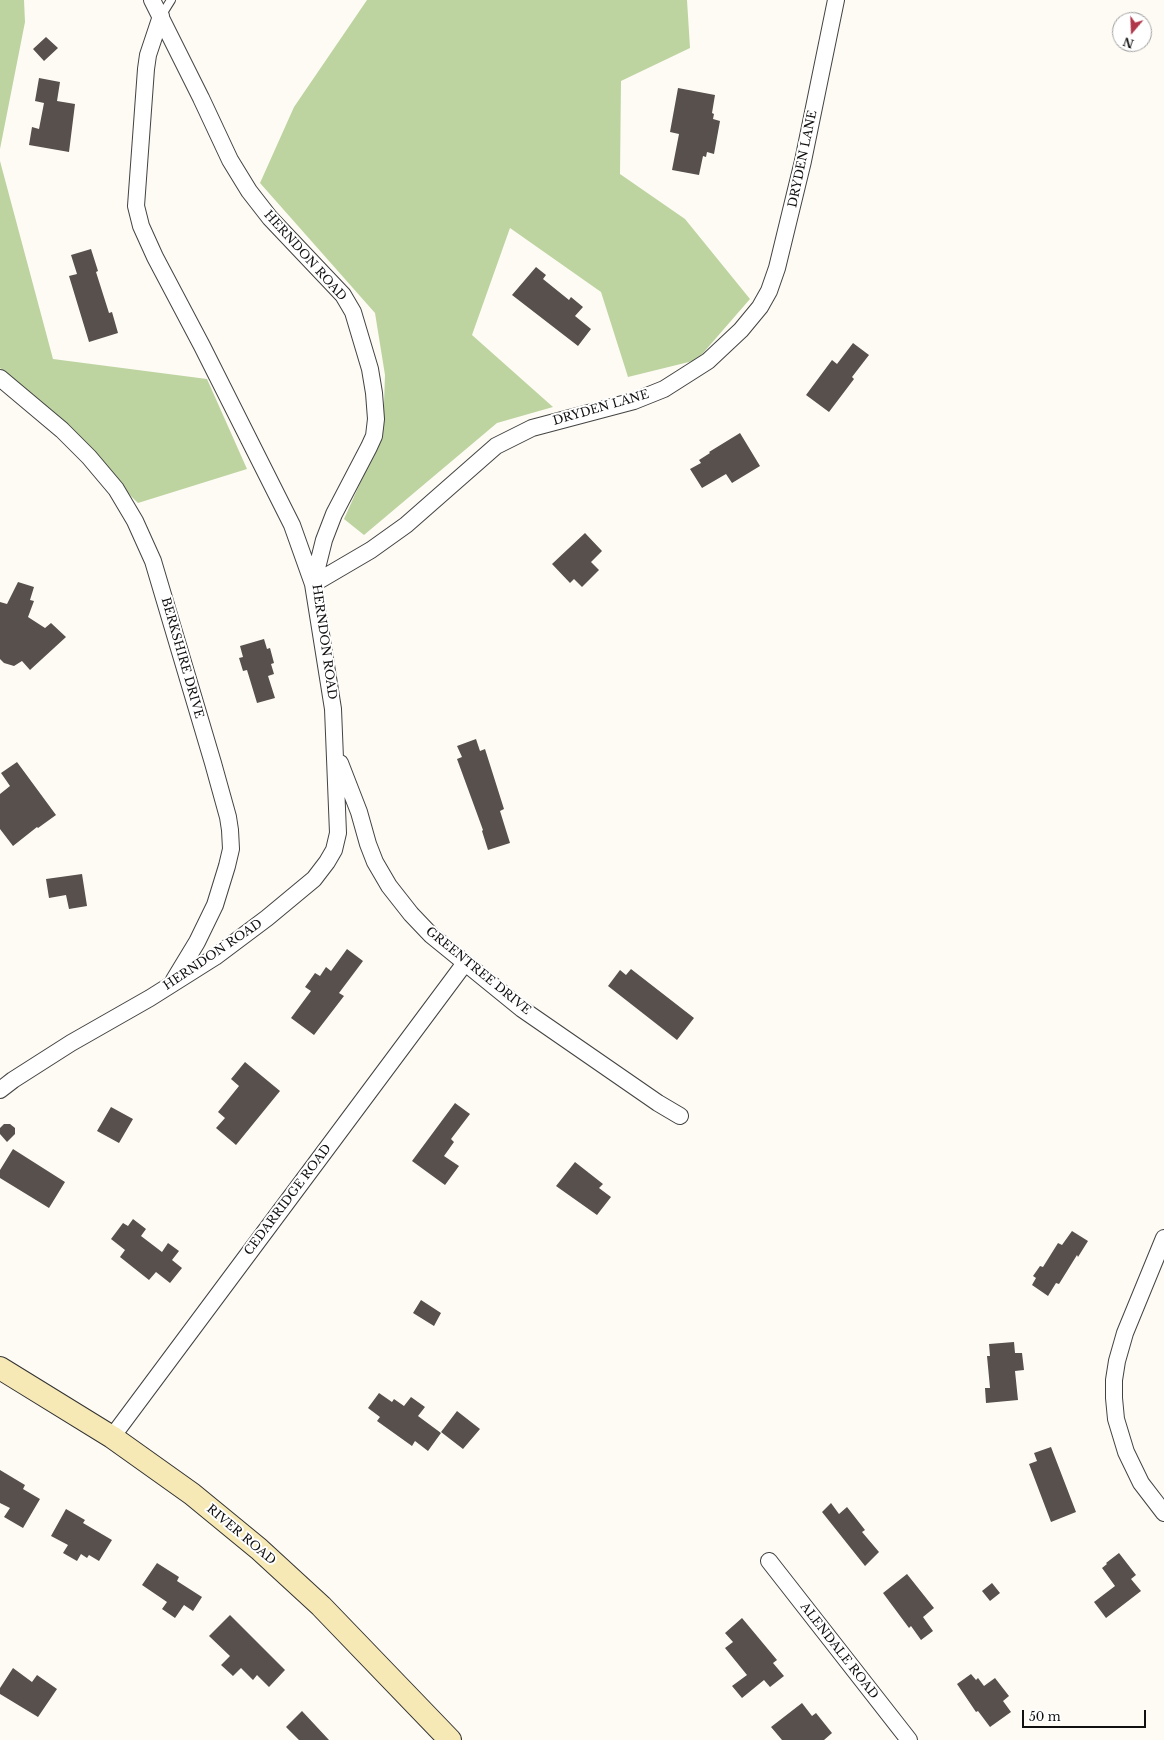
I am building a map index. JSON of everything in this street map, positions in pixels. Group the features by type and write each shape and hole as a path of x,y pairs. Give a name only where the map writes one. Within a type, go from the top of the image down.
{"main road":[{"name":"RIVER ROAD","path":"0,1368 112,1438 192,1494 259,1548 322,1606 450,1740"}],"street":[{"name":"HERNDON ROAD","path":"0,1090 12,1080 71,1042 150,998 173,982 215,957 267,918 314,879 334,850 338,833 334,709 314,584 324,540 334,514 370,447 374,436 376,419 375,400 370,369 353,312 346,301 322,272 270,218 249,191 230,160 152,0"},
{"name":"DRYDEN LANE","path":"314,584 371,550 406,525 496,446 532,428 634,401 664,389 708,361 741,330 760,306 769,291 777,268 803,161 836,0"},
{"path":"161,16 148,55 145,75 136,206 141,226 155,257 202,346 292,525 314,584"},
{"name":"BERKSHIRE DRIVE","path":"0,378 62,430 89,457 116,489 135,521 153,561 213,763 228,817 231,849 215,905 197,942 173,982"},
{"name":"GREENTREE DRIVE","path":"335,748 359,812 375,862 389,886 411,914 431,935 522,1009 658,1103 680,1116"},
{"name":"CEDARRIDGE ROAD","path":"112,1438 465,963"},
{"path":"1164,1238 1125,1333 1117,1361 1114,1380 1116,1419 1126,1452 1138,1476 1164,1513"},
{"name":"ALENDALE ROAD","path":"768,1561 909,1740"}],"lane":[{"path":"161,16 172,0"}],"green space":[{"path":"0,0 24,0 25,22 0,149"},
{"path":"367,0 687,0 690,48 621,81 620,174 685,219 750,299 697,360 628,377 601,292 510,228 472,335 553,407 497,423 364,535 344,519 383,432 385,375 375,313 260,183 294,107"},
{"path":"0,161 53,359 207,379 247,469 138,503 0,368"}],"building":[{"path":"46,37 58,48 44,61 33,49"},
{"path":"39,78 60,82 57,101 75,104 69,152 29,145 32,127 39,129 44,103 35,101"},
{"path":"678,88 715,95 712,113 714,114 713,119 720,121 714,154 707,152 706,157 703,156 699,175 672,170 679,134 670,132"},
{"path":"91,249 98,271 96,272 109,313 112,312 118,333 89,342 69,276 77,274 71,255"},
{"path":"536,267 546,275 543,279 569,300 571,297 583,307 575,316 591,329 578,346 512,295"},
{"path":"853,343 869,355 852,377 854,379 829,412 806,395 832,360 837,364"},
{"path":"740,433 760,466 732,483 726,474 702,488 690,469 701,463 699,460 710,453 709,452"},
{"path":"585,533 602,551 591,562 599,570 582,587 574,579 570,583 552,564"},
{"path":"18,582 34,587 30,600 34,601 28,617 45,628 51,623 66,637 30,670 22,661 14,666 4,663 0,659 0,602 7,604"},
{"path":"264,639 267,649 270,648 274,663 271,664 274,674 268,676 275,698 257,703 247,670 243,671 239,658 243,657 240,646"},
{"path":"476,739 480,751 485,749 504,809 500,811 510,843 488,850 482,831 483,830 457,759 462,757 457,746"},
{"path":"17,762 56,815 38,828 37,827 13,846 0,829 0,794 10,786 1,773"},
{"path":"82,874 87,906 69,909 66,895 49,898 46,879"},
{"path":"347,949 363,961 339,993 344,996 314,1035 291,1018 311,991 305,987 315,973 320,976 326,967 331,971"},
{"path":"631,969 694,1018 677,1040 608,986 620,970 626,975"},
{"path":"245,1062 280,1091 236,1145 216,1128 225,1118 218,1112 239,1086 231,1079"},
{"path":"455,1103 470,1114 451,1139 454,1142 444,1156 459,1166 445,1185 412,1161"},
{"path":"111,1107 133,1119 119,1143 97,1131"},
{"path":"4,1124 10,1124 15,1128 15,1134 7,1142 0,1134 0,1128"},
{"path":"13,1149 65,1182 49,1208 0,1178 0,1170"},
{"path":"575,1162 603,1184 599,1188 611,1197 597,1215 556,1186"},
{"path":"133,1219 146,1229 141,1236 162,1252 168,1243 179,1251 172,1260 182,1268 170,1283 156,1272 149,1280 120,1257 125,1250 111,1239 123,1223 128,1226"},
{"path":"1072,1231 1088,1241 1078,1257 1077,1255 1059,1284 1056,1283 1048,1296 1032,1285 1036,1278 1033,1276 1040,1266 1043,1267 1058,1243 1062,1245"},
{"path":"421,1300 441,1313 434,1326 413,1313"},
{"path":"1014,1342 1015,1353 1022,1353 1024,1370 1015,1371 1018,1400 986,1403 985,1388 990,1388 987,1356 990,1356 989,1344"},
{"path":"379,1393 392,1402 394,1399 404,1406 411,1397 425,1407 418,1416 441,1433 428,1451 415,1441 412,1446 377,1421 380,1417 368,1408"},
{"path":"457,1411 480,1429 463,1449 441,1432"},
{"path":"1051,1447 1076,1512 1051,1522 1029,1464 1037,1461 1034,1453"},
{"path":"0,1470 25,1485 23,1489 40,1499 23,1528 4,1517 10,1508 0,1503"},
{"path":"831,1503 839,1514 847,1507 865,1530 862,1532 879,1552 865,1566 822,1512"},
{"path":"66,1509 85,1520 83,1523 112,1540 99,1561 89,1555 87,1558 81,1554 77,1561 63,1553 68,1545 51,1536"},
{"path":"1119,1553 1136,1575 1131,1579 1141,1591 1106,1618 1094,1602 1115,1586 1102,1568"},
{"path":"157,1563 179,1577 177,1581 202,1597 193,1611 184,1605 175,1618 162,1609 167,1602 142,1585"},
{"path":"907,1574 934,1608 923,1617 933,1631 921,1640 911,1626 909,1628 883,1593"},
{"path":"992,1583 1000,1593 990,1601 982,1591"},
{"path":"230,1615 285,1670 269,1687 257,1675 253,1680 241,1668 233,1676 221,1665 230,1656 209,1636"},
{"path":"742,1618 777,1660 773,1663 784,1676 770,1687 764,1680 742,1698 732,1686 747,1675 725,1648 733,1642 725,1633"},
{"path":"13,1668 32,1682 37,1675 57,1689 38,1717 0,1694 0,1688"},
{"path":"971,1674 976,1680 978,1678 984,1686 995,1678 1009,1696 1003,1701 1011,1712 990,1727 978,1711 976,1712 957,1684"},
{"path":"802,1703 812,1716 816,1713 832,1733 824,1740 782,1740 771,1727"},
{"path":"302,1711 329,1740 299,1740 286,1727"}]}
